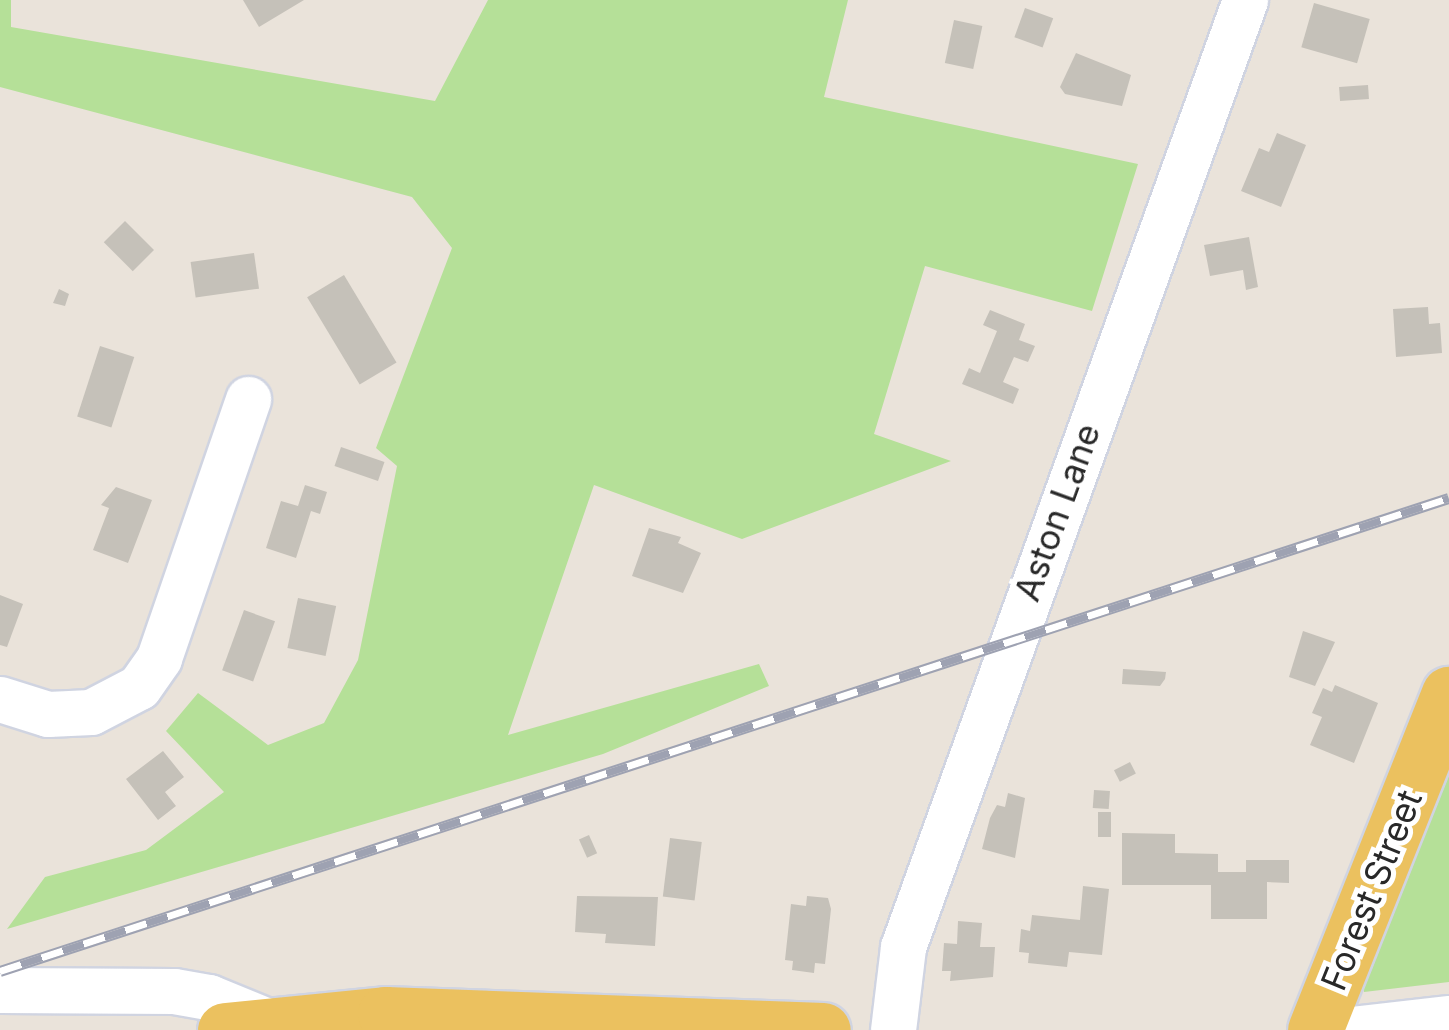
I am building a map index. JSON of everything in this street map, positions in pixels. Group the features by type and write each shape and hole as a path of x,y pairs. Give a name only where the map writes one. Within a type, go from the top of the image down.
{"main road":[{"name":"Forest Street","path":"1315,1030 1449,694"},
{"path":"248,1026 424,1014 823,1030"}],"street":[{"name":"Aston Lane","path":"893,1030 903,947 1245,0"},
{"path":"0,699 48,714 91,712 139,687 159,658 248,399"},
{"path":"0,990 174,991 208,996 248,1026"},
{"path":"1342,1030 1449,1018"}],"green space":[{"path":"0,0 11,0 11,27 435,101 488,0 848,0 824,97 1138,164 1092,311 925,266 874,434 951,461 742,539 594,485 508,735 759,664 769,686 603,754 7,929 45,877 146,850 224,792 166,731 198,693 268,745 324,723 358,660 397,466 376,448 452,248 412,197 0,87"},
{"path":"1449,754 1449,982 1364,992 1363,970"}],"building":[{"path":"243,0 304,0 259,27"},
{"path":"1314,3 1370,19 1357,63 1301,47"},
{"path":"1025,8 1053,18 1043,47 1014,37"},
{"path":"954,20 982,26 973,69 945,63"},
{"path":"1076,53 1131,75 1122,106 1065,94 1060,87"},
{"path":"1368,85 1369,99 1340,101 1339,87"},
{"path":"1277,133 1306,145 1281,207 1241,191 1259,148 1269,152"},
{"path":"125,221 154,250 133,271 104,242"},
{"path":"1249,237 1258,287 1246,290 1243,270 1210,276 1204,245"},
{"path":"254,253 259,289 196,298 191,262"},
{"path":"344,275 397,362 360,385 307,297"},
{"path":"59,289 69,294 65,306 53,303"},
{"path":"1428,307 1429,324 1440,323 1442,353 1396,357 1393,309"},
{"path":"990,310 1025,324 1019,340 1035,346 1028,362 1014,357 1003,382 1019,389 1013,404 962,384 969,368 980,373 997,331 983,325"},
{"path":"100,346 134,357 111,428 77,416"},
{"path":"341,447 384,462 378,481 334,466"},
{"path":"305,485 327,492 320,514 311,511 296,558 266,548 281,501 298,506"},
{"path":"116,487 152,500 128,563 93,550 109,508 101,505"},
{"path":"649,528 681,537 678,543 701,553 683,593 632,576"},
{"path":"0,595 23,604 7,647 0,645"},
{"path":"298,598 336,606 326,656 287,648"},
{"path":"244,610 275,621 253,681 222,670"},
{"path":"1303,631 1335,642 1315,686 1289,677"},
{"path":"1123,669 1166,672 1165,679 1160,686 1122,684"},
{"path":"1335,685 1378,703 1354,763 1310,745 1322,717 1312,713 1323,688 1332,692"},
{"path":"163,751 184,777 165,792 176,806 158,820 126,779"},
{"path":"1130,762 1136,774 1120,782 1114,770"},
{"path":"1094,790 1110,791 1109,809 1093,808"},
{"path":"1008,793 1025,798 1015,858 982,849 990,818 997,805 1005,807"},
{"path":"1098,812 1111,812 1111,837 1098,837"},
{"path":"1122,833 1175,834 1175,853 1218,854 1218,872 1246,872 1246,860 1289,860 1289,883 1267,882 1267,919 1211,919 1211,885 1122,885"},
{"path":"589,835 597,853 587,858 579,839"},
{"path":"670,838 702,842 695,900 663,897"},
{"path":"1083,886 1109,889 1102,955 1069,952 1067,967 1028,963 1029,953 1019,952 1021,929 1030,931 1032,915 1080,920"},
{"path":"577,896 658,897 655,946 605,943 606,934 575,932"},
{"path":"807,896 828,898 831,909 825,964 815,963 814,973 792,970 793,961 785,960 791,904 806,906"},
{"path":"958,921 982,923 980,947 995,947 993,977 950,981 951,971 942,971 944,943 957,944"}],"railway":[{"path":"0,971 1449,498"}]}
